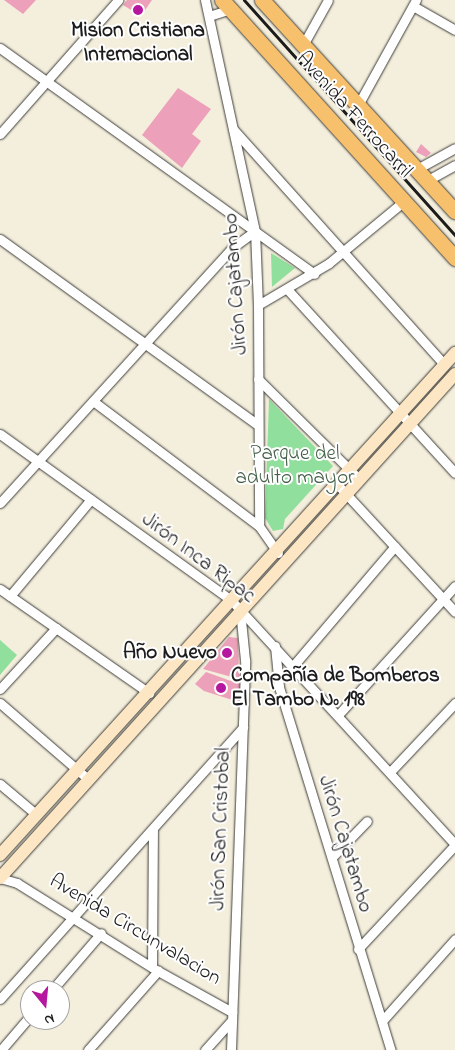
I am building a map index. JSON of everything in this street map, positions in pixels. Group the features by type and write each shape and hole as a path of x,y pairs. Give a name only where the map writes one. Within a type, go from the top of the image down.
{"main road":[{"name":"Avenida Ferrocarril","path":"262,0 455,211"},
{"name":"Avenida Ferrocarril","path":"226,4 455,258"},
{"path":"342,489 350,470 455,353"},
{"path":"0,856 37,815 83,775 342,489 360,479 455,374"},
{"path":"2,873 148,693 236,605"}],"street":[{"path":"0,134 118,0"},
{"name":"Jirón Cajatambo","path":"205,0 255,231 258,306 259,526"},
{"path":"303,45 328,0"},
{"path":"358,105 414,3 455,30"},
{"path":"209,16 226,4"},
{"path":"0,48 314,274"},
{"path":"232,128 445,365"},
{"path":"422,174 455,148"},
{"path":"422,174 455,165"},
{"path":"258,306 314,274 403,202"},
{"path":"0,503 233,247 255,231"},
{"path":"0,239 258,425"},
{"path":"287,288 403,413 455,473"},
{"path":"258,379 360,479"},
{"path":"93,401 259,526 281,556"},
{"name":"Jirón Inca Ripac","path":"0,434 236,605 455,844"},
{"path":"342,489 455,612"},
{"path":"10,596 91,499"},
{"path":"293,666 395,546"},
{"path":"338,715 455,586"},
{"path":"0,589 148,693"},
{"name":"Jirón San Cristobal","path":"232,1050 245,660 236,605"},
{"path":"0,689 56,628"},
{"name":"Jirón Cajatambo","path":"275,646 279,687 332,857 358,949 391,1050"},
{"path":"0,703 83,775"},
{"path":"390,772 455,703"},
{"path":"0,998 153,830 243,727"},
{"path":"0,784 37,815"},
{"path":"332,857 367,821"},
{"path":"88,1050 155,969 153,830"},
{"path":"358,949 455,844"},
{"name":"Avenida Circunvalacion","path":"2,873 232,1016"},
{"path":"61,980 101,933"},
{"path":"382,1021 455,939"},
{"path":"206,1050 232,1016"},
{"path":"1,1050 20,1028"}],"green space":[{"path":"271,253 295,268 272,287"},
{"name":"Parque del adulto mayor","path":"269,399 333,466 285,519 283,529 273,531 265,518"},
{"path":"0,640 17,655 0,675"}],"building":[{"path":"4,0 36,0 23,14"},
{"name":"Mision Cristiana Internacional","path":"127,0 152,0 141,16 123,5"},
{"path":"178,88 211,109 192,134 201,141 182,168 142,135"},
{"path":"421,144 431,153 426,157 416,152"},
{"name":"Año Nuevo","path":"229,637 238,638 239,679 203,669"},
{"name":"Compañía de Bomberos El Tambo Nº 198","path":"206,672 242,685 242,703 204,691 195,684"}],"railway":[{"path":"244,0 455,235"}],"place":[{"name":"Mision Cristiana Internacional","path":"138,10"},
{"name":"Año Nuevo","path":"227,653"},
{"name":"Compañía de Bomberos El Tambo Nº 198","path":"221,688"}]}
